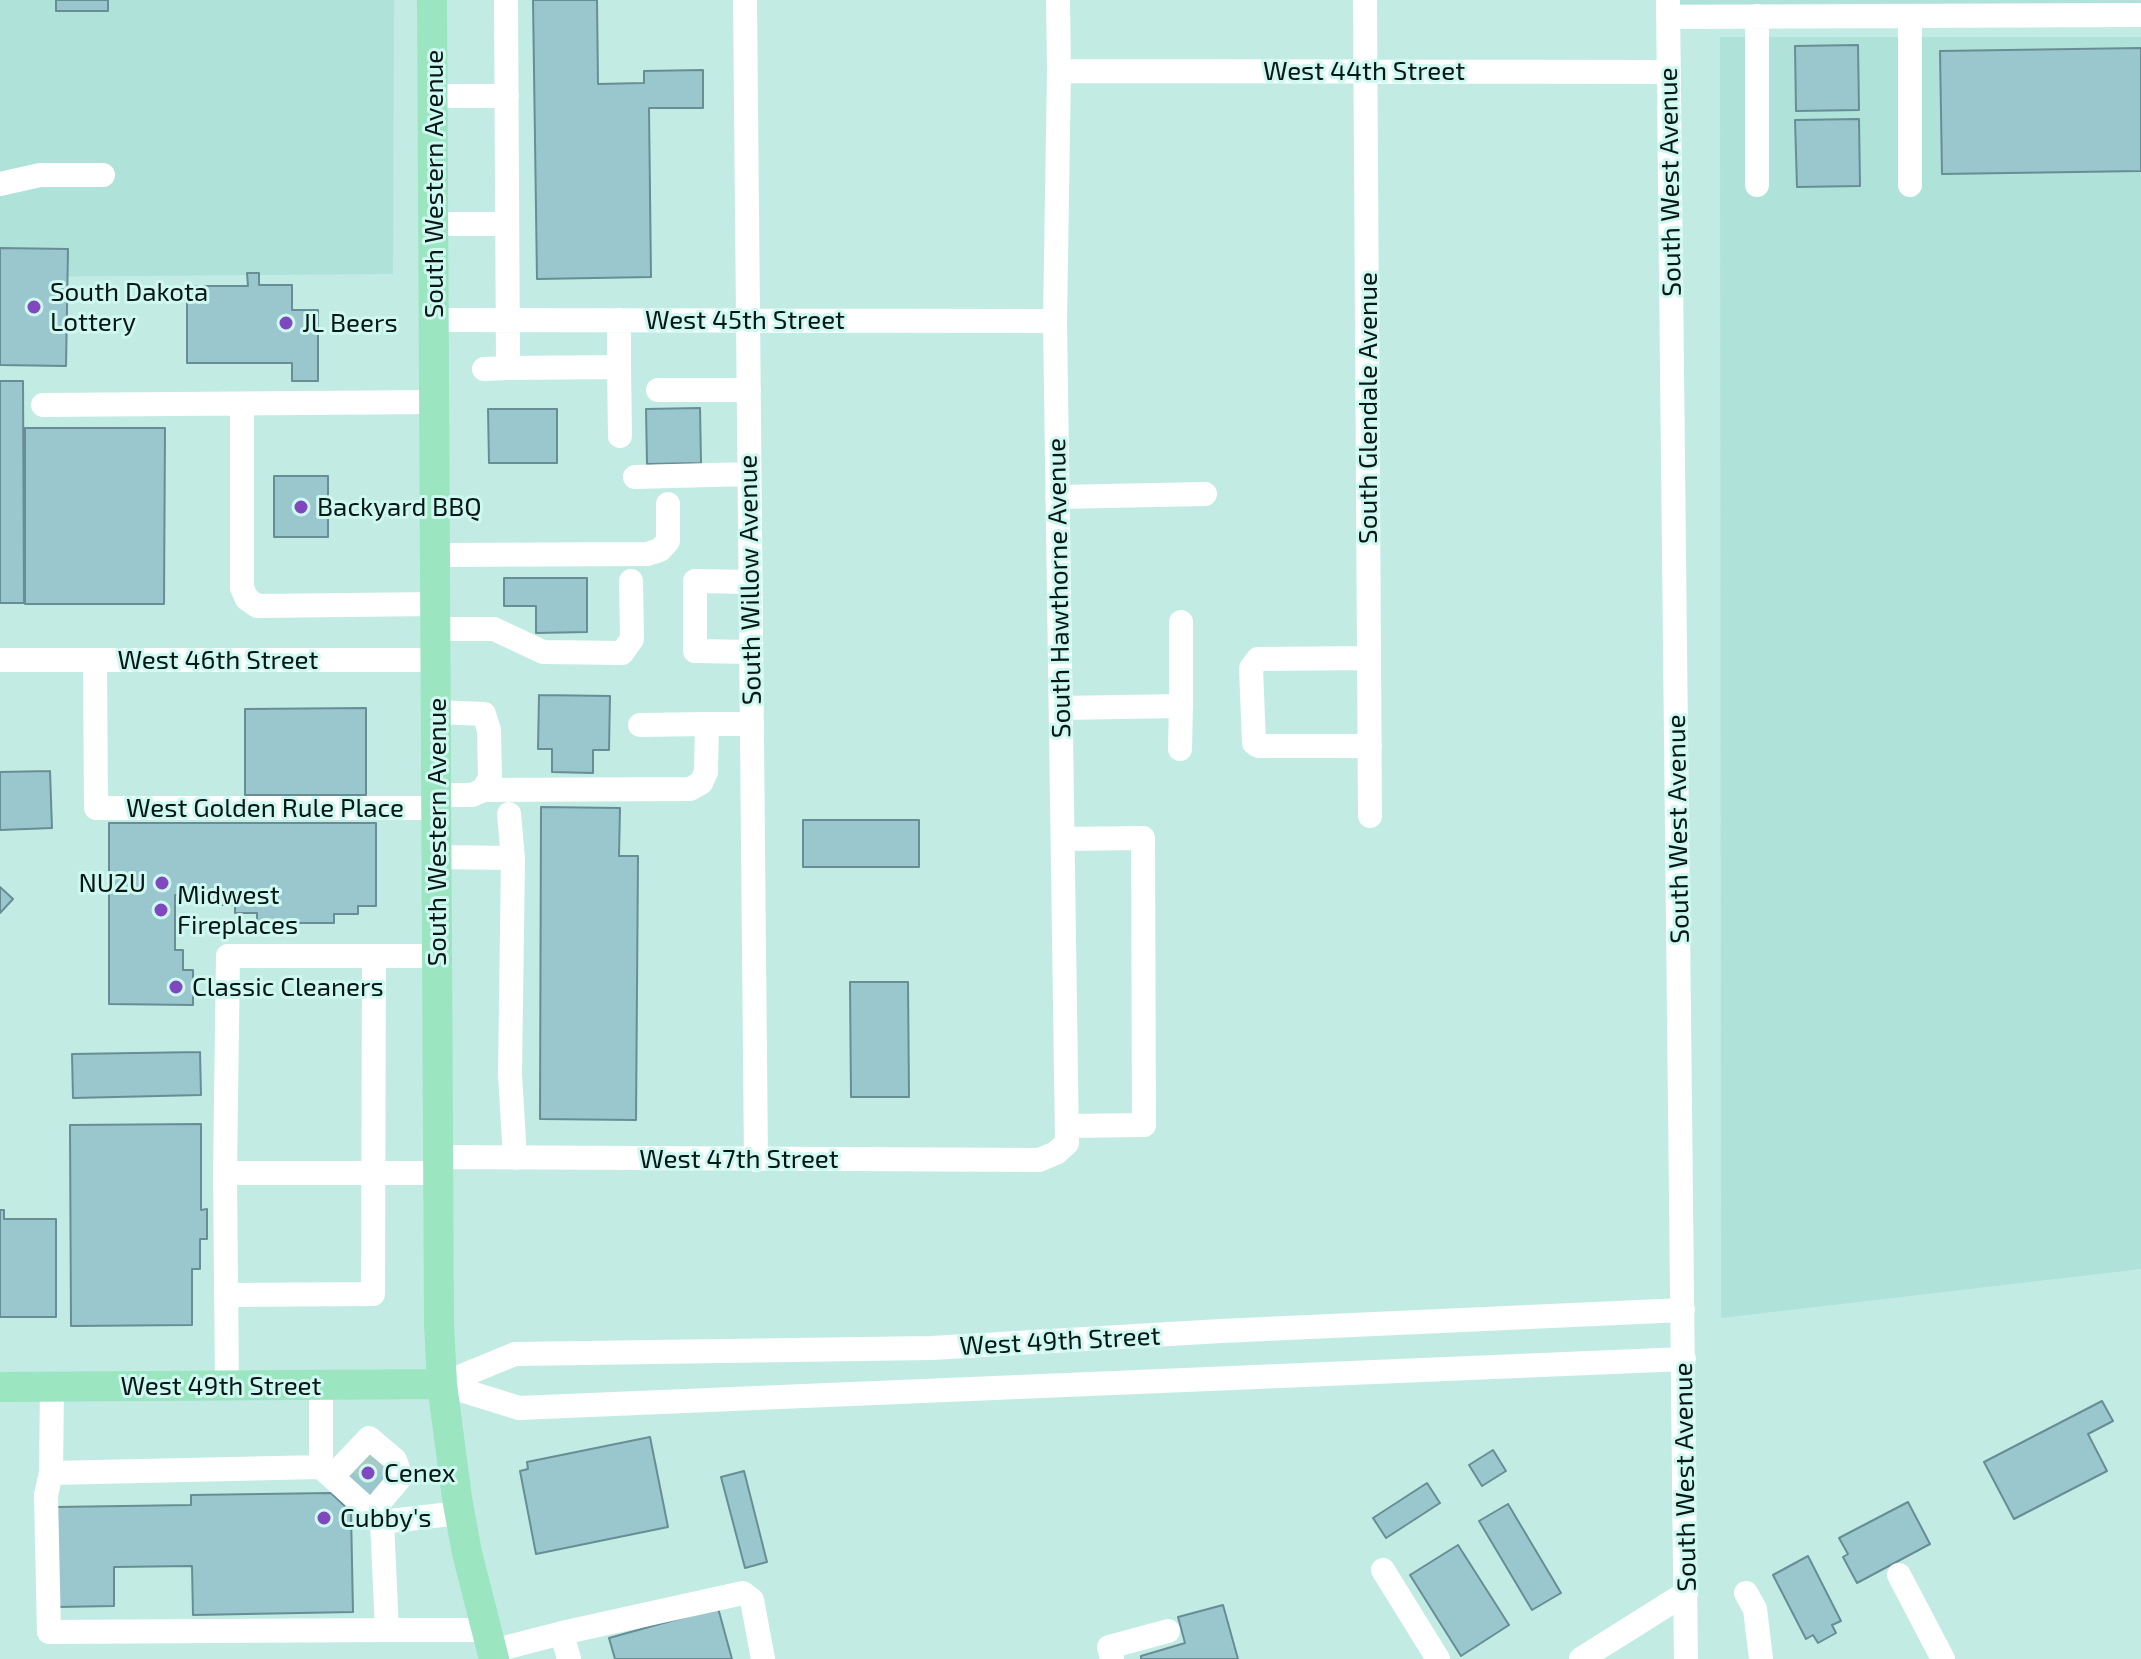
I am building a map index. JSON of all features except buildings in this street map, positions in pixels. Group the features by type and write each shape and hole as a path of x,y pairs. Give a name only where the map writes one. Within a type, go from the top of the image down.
{"main road":[{"name":"South Western Avenue","path":"432,0 442,1384 459,1513 491,1647"},
{"name":"West 49th Street","path":"0,1387 442,1384"}],"street":[{"path":"506,0 508,320 496,369 619,367"},
{"name":"South Willow Avenue","path":"745,0 756,1160"},
{"name":"South Hawthorne Avenue","path":"1058,0 1055,321 1067,1126"},
{"name":"South Glendale Avenue","path":"1365,0 1370,816"},
{"path":"1668,8 1757,16 2141,15"},
{"name":"South West Avenue","path":"1668,8 1686,1659"},
{"path":"1757,16 1757,185"},
{"path":"1910,16 1910,185"},
{"name":"West 44th Street","path":"1059,71 1669,72"},
{"path":"433,96 507,96"},
{"path":"0,184 40,175 103,175"},
{"path":"434,224 507,224"},
{"name":"West 45th Street","path":"434,320 1055,321"},
{"path":"619,320 620,436"},
{"path":"658,390 749,390"},
{"path":"43,405 433,402"},
{"path":"242,404 242,588 247,599 257,606 436,617 494,629 543,652 622,653 632,639 631,581"},
{"path":"635,477 749,474"},
{"path":"1057,497 1205,494"},
{"path":"435,555 647,554 660,550 668,541 668,504"},
{"path":"750,582 695,581 695,651 751,652"},
{"path":"1180,749 1181,622"},
{"path":"1369,658 1258,659 1251,668 1254,743 1258,746 1370,746"},
{"name":"West 46th Street","path":"0,660 436,660"},
{"name":"West Golden Rule Place","path":"95,660 96,808 437,801"},
{"path":"1061,708 1181,706"},
{"path":"437,712 484,714 489,730 490,778 483,790"},
{"path":"437,801 483,790 690,789 701,783 706,772 707,724"},
{"path":"640,725 752,724"},
{"path":"509,814 513,858 510,1074 515,1158"},
{"path":"1063,839 1143,838 1144,1125 1067,1126"},
{"path":"437,857 513,858"},
{"path":"227,1385 225,1173 228,956 438,956"},
{"path":"227,1295 373,1294 374,956"},
{"name":"West 47th Street","path":"225,1173 372,1173 515,1158 1039,1160 1056,1153 1067,1143 1067,1126"},
{"name":"West 49th Street","path":"442,1384 515,1354 932,1348 1683,1310"},
{"name":"West 49th Street","path":"442,1384 519,1408 1684,1359"},
{"path":"321,1385 327,1472 377,1516 459,1513"},
{"path":"52,1387 51,1473 46,1495 49,1632 387,1630 491,1647 743,1593 752,1600 763,1659"},
{"path":"51,1473 327,1472 355,1456 369,1438 395,1460 401,1477 386,1487 377,1516 387,1630"},
{"path":"1383,1570 1438,1659"},
{"path":"1899,1575 1935,1656"},
{"path":"1581,1659 1686,1593"},
{"path":"1746,1593 1755,1609 1761,1659"},
{"path":"1112,1659 1109,1647 1168,1631"},
{"path":"562,1633 569,1659"}],"shaded area":[{"path":"0,0 394,0 393,274 0,277"},
{"path":"1678,0 2141,0 2141,3 1678,4"},
{"path":"1720,37 2141,37 2141,1269 1721,1318"}],"tunnel":[{"path":"357,1459 382,1484"}],"place":[{"name":"South Dakota Lottery","path":"34,307"},
{"name":"JL Beers","path":"286,323"},
{"name":"Backyard BBQ","path":"301,507"},
{"name":"NU2U","path":"162,883"},
{"name":"Midwest Fireplaces","path":"161,910"},
{"name":"Classic Cleaners","path":"176,987"},
{"name":"Cenex","path":"368,1473"},
{"name":"Cubby's","path":"324,1518"}]}
